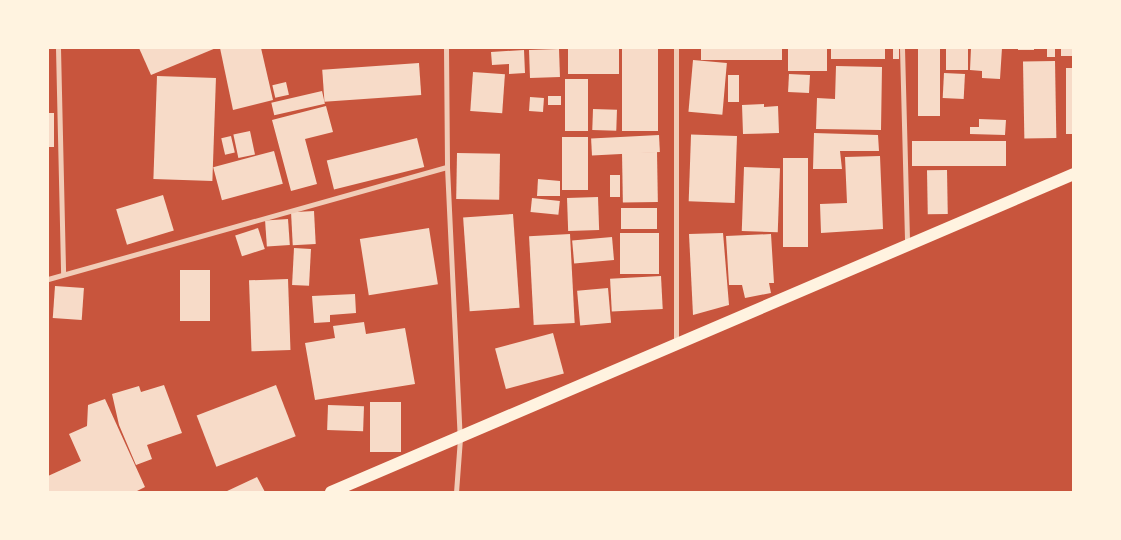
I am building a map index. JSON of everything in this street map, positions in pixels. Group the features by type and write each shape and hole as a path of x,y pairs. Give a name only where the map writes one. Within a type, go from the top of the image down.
{"main road":[{"path":"331,492 676,346 1074,174"}],"street":[{"path":"58,48 62,273"},
{"path":"446,48 447,167 460,438 456,492"},
{"path":"676,48 676,346"},
{"path":"902,48 907,246"},
{"path":"48,279 62,273 447,167"}],"building":[{"path":"139,48 216,48 151,75"},
{"path":"220,48 261,48 273,100 233,110"},
{"path":"568,48 619,48 619,74 568,74"},
{"path":"622,48 658,48 658,131 622,131"},
{"path":"701,48 782,48 782,60 701,60"},
{"path":"788,48 827,48 827,71 788,71"},
{"path":"831,48 885,48 885,59 831,59"},
{"path":"893,48 899,48 899,59 893,59"},
{"path":"918,48 940,48 940,116 918,116"},
{"path":"946,48 968,48 968,70 946,70"},
{"path":"971,48 1002,48 1000,79 982,78 982,71 970,70"},
{"path":"1018,48 1034,48 1034,50 1018,50"},
{"path":"1047,48 1055,48 1055,57 1047,57"},
{"path":"1061,48 1072,48 1072,56 1061,56"},
{"path":"559,49 560,77 530,78 529,50"},
{"path":"524,50 525,73 509,74 509,64 492,65 491,52"},
{"path":"693,60 727,63 722,115 688,112"},
{"path":"1055,61 1056,138 1024,139 1023,62"},
{"path":"419,63 421,95 324,102 322,70"},
{"path":"836,66 882,67 881,130 816,129 817,98 835,99"},
{"path":"1066,68 1074,68 1074,134 1066,134"},
{"path":"473,72 505,74 502,113 470,111"},
{"path":"944,73 965,74 964,99 943,98"},
{"path":"789,74 810,75 809,93 788,92"},
{"path":"728,75 739,75 739,102 728,102"},
{"path":"157,76 216,78 212,181 153,179"},
{"path":"565,79 588,79 588,131 565,131"},
{"path":"286,82 289,95 275,98 272,85"},
{"path":"322,91 325,104 274,115 271,103"},
{"path":"548,96 561,96 561,105 548,105"},
{"path":"530,97 544,98 543,112 529,111"},
{"path":"764,104 764,107 778,106 779,133 743,134 742,105"},
{"path":"326,106 333,132 305,139 317,184 291,191 272,120"},
{"path":"593,109 617,110 616,131 592,130"},
{"path":"48,113 54,113 54,147 48,147"},
{"path":"979,119 1006,120 1005,135 970,134 970,127 979,127"},
{"path":"250,131 255,154 238,158 233,135"},
{"path":"814,133 878,135 879,151 840,151 842,169 813,169"},
{"path":"691,134 737,136 735,203 689,201"},
{"path":"659,135 660,152 592,156 591,139"},
{"path":"231,136 235,153 225,155 221,138"},
{"path":"562,137 588,137 588,190 562,190"},
{"path":"417,138 424,167 334,190 327,160"},
{"path":"912,141 1006,141 1006,166 912,166"},
{"path":"274,151 283,184 222,200 213,167"},
{"path":"657,152 658,202 623,203 622,153"},
{"path":"457,153 500,154 499,200 456,199"},
{"path":"880,156 883,229 821,233 820,204 847,203 845,157"},
{"path":"783,158 808,158 808,247 783,247"},
{"path":"744,167 780,168 778,232 742,231"},
{"path":"927,170 947,170 948,214 928,214"},
{"path":"610,175 620,175 620,197 610,197"},
{"path":"538,179 560,181 560,196 537,196"},
{"path":"163,195 174,230 127,245 116,209"},
{"path":"598,197 599,230 568,231 567,198"},
{"path":"532,198 560,201 558,215 531,212"},
{"path":"621,208 657,208 657,229 621,229"},
{"path":"314,211 316,244 293,245 291,212"},
{"path":"513,214 520,308 470,311 463,217"},
{"path":"288,219 290,245 267,247 265,221"},
{"path":"258,228 265,249 242,256 235,235"},
{"path":"429,228 438,284 369,295 360,239"},
{"path":"620,233 659,233 659,274 620,274"},
{"path":"723,233 729,305 693,315 689,234"},
{"path":"570,234 575,323 534,325 529,236"},
{"path":"771,234 774,283 769,283 771,293 745,298 742,285 729,285 726,236"},
{"path":"612,237 614,260 574,263 572,240"},
{"path":"294,248 311,249 309,286 292,285"},
{"path":"180,270 210,270 210,321 180,321"},
{"path":"661,276 663,309 612,312 610,279"},
{"path":"288,279 290,350 252,351 249,280"},
{"path":"55,286 84,288 82,320 53,318"},
{"path":"608,288 611,323 580,326 577,291"},
{"path":"355,294 356,313 330,315 330,322 314,323 312,296"},
{"path":"364,322 366,334 405,328 415,384 315,400 305,343 335,338 333,326"},
{"path":"553,333 564,374 506,389 495,349"},
{"path":"164,385 182,433 147,445 152,459 136,465 119,425 112,394 139,386 141,392"},
{"path":"276,385 296,436 216,467 197,415"},
{"path":"105,399 145,487 135,492 48,492 48,476 81,461 69,434 87,426 88,405"},
{"path":"370,402 401,402 401,452 370,452"},
{"path":"328,405 364,406 363,431 327,430"},
{"path":"257,477 265,492 225,492"}]}
